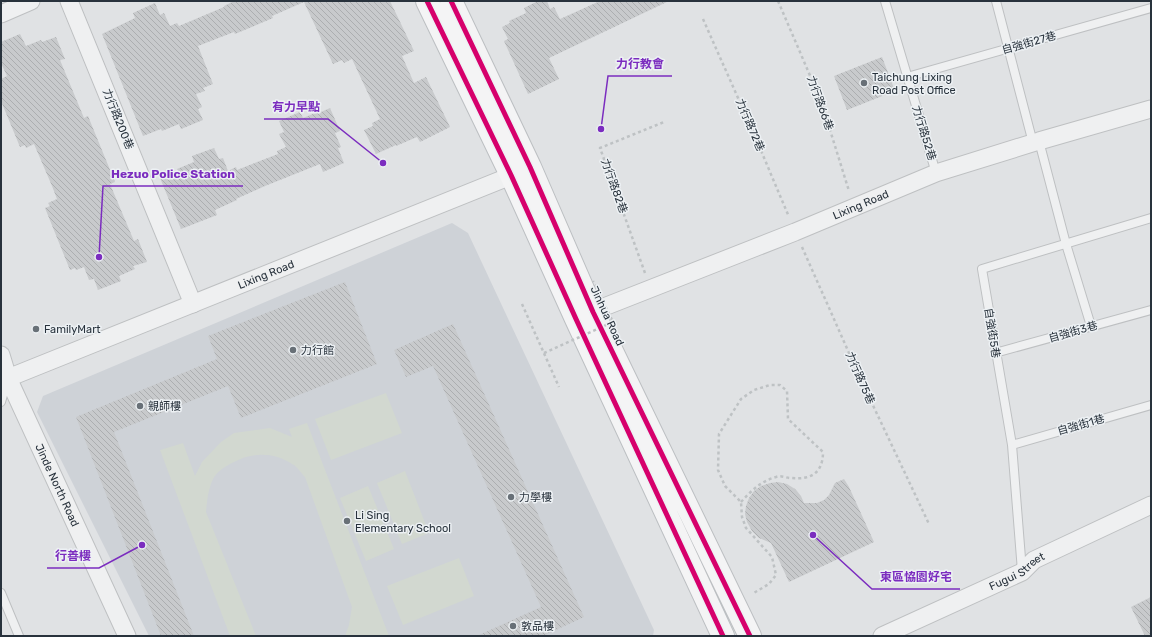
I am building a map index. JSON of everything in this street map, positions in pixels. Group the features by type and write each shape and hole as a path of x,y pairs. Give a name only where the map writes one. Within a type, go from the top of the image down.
{"main road":[{"name":"Jinhua Road","path":"427,1 521,171"},
{"name":"Jinhua Road","path":"451,1 521,171 723,636"},
{"name":"Jinhua Road","path":"584,315 750,636"}],"street":[{"path":"1,14 29,1"},
{"name":"力行路200巷","path":"69,1 193,304"},
{"name":"Lixing Road","path":"584,315 795,232 936,173 1151,109"},
{"name":"Lixing Road","path":"5,378 193,304 521,171"},
{"name":"Jinde North Road","path":"1,355 5,378 126,636"},
{"name":"Fugui Street","path":"882,636 1022,572 1034,560 1151,505"}],"lane":[{"name":"力行路52巷","path":"885,1 936,173"},
{"path":"996,1 1091,326"},
{"name":"自強街27巷","path":"907,77 1151,8"},
{"name":"自強街5巷","path":"1022,572 1012,446 982,269 1151,218"},
{"name":"自強街3巷","path":"996,354 1151,310"},
{"path":"1,402 5,378"},
{"name":"自強街1巷","path":"1012,446 1151,405"},
{"path":"1,593 19,636"}],"path":[{"path":"544,352 613,322 593,281"},
{"path":"522,304 559,387"},
{"path":"734,604 769,584 776,575 772,557 746,528 742,517 741,502 726,486 718,470 719,434 741,399 754,390 770,385 780,385 787,391 788,419 823,452 823,460 818,471 807,478 778,476 765,481 754,488 741,502"}],"shaded area":[{"name":"Li Sing Elementary School","path":"452,223 468,233 654,630 653,636 149,636 37,412 43,396"},
{"path":"386,393 402,433 331,460 315,419"},
{"path":"307,423 389,636 345,636 349,625 352,607 305,477 296,466 285,460 271,455 256,455 241,459 222,469 213,479 208,496 206,512 256,636 230,636 160,450 183,443 195,476 202,462 221,442 234,433 270,428 292,437 289,429"},
{"path":"405,471 429,533 402,544 377,483"},
{"path":"368,486 394,549 366,561 340,498"},
{"path":"459,558 474,596 403,625 387,586"}],"building":[{"path":"234,1 390,1 414,51 402,56 414,83 426,77 450,127 420,142 417,137 376,154 364,130 373,126 372,123 380,119 352,59 344,63 342,60 333,64 304,2 272,16 273,18 235,34 234,32 198,46 213,84 203,88 205,91 196,94 202,107 198,109 203,120 181,129 179,124 162,131 161,129 143,136 102,34 135,18 133,13 155,3 160,15 164,13 170,26 177,23 179,26 224,7"},
{"path":"538,1 547,1 550,9 554,7 560,19 600,1 669,1 549,58 559,79 528,94 504,41 508,39 502,27 510,23 509,21 526,13 524,8"},
{"path":"20,34 26,46 41,40 42,42 56,37 65,59 60,60 84,118 88,116 115,182 110,184 134,241 138,239 147,262 133,266 135,269 119,276 121,281 98,290 94,279 89,280 84,267 76,270 75,268 70,270 45,208 50,206 48,203 57,199 52,186 34,144 26,148 25,145 20,147 1,101 1,79 7,76 1,63 1,42"},
{"name":"Taichung Lixing Road Post Office","path":"882,57 895,91 847,110 834,76"},
{"path":"330,108 340,131 335,133 341,147 338,148 344,163 323,172 320,164 265,186 215,210 217,215 181,229 160,178 178,171 177,169 194,162 192,156 214,148 219,159 223,158 228,171 236,167 237,170 278,154 277,151 286,147 279,134 284,132 279,121 300,112 303,118"},
{"path":"345,282 377,364 241,418 228,386 114,432 194,636 161,636 76,417 217,359 208,336"},
{"name":"力學樓","path":"453,324 584,617 543,636 477,636 541,607 433,366 406,377 394,350"},
{"path":"844,479 874,542 789,582 771,543 759,538 752,531 747,522 745,514 749,498 754,491 761,486 778,482 787,484 795,489 801,496 804,503 817,503 824,500 829,495 835,483"},
{"path":"1151,597 1151,636 1145,636 1131,607"}],"cycle path":[{"path":"427,1 511,175 723,636"},
{"path":"451,1 530,167 593,312 750,636"}],"place":[{"name":"Taichung Lixing Road Post Office","path":"864,83"},
{"name":"力行教會","path":"601,129"},
{"name":"有力早點","path":"383,163"},
{"name":"Hezuo Police Station","path":"99,257"},
{"name":"FamilyMart","path":"36,329"},
{"name":"力行館","path":"293,350"},
{"name":"親師樓","path":"140,406"},
{"name":"力學樓","path":"511,497"},
{"name":"Li Sing Elementary School","path":"347,521"},
{"name":"東區恊園好宅","path":"813,535"},
{"name":"行善樓","path":"142,545"},
{"name":"敦品樓","path":"513,626"}]}
